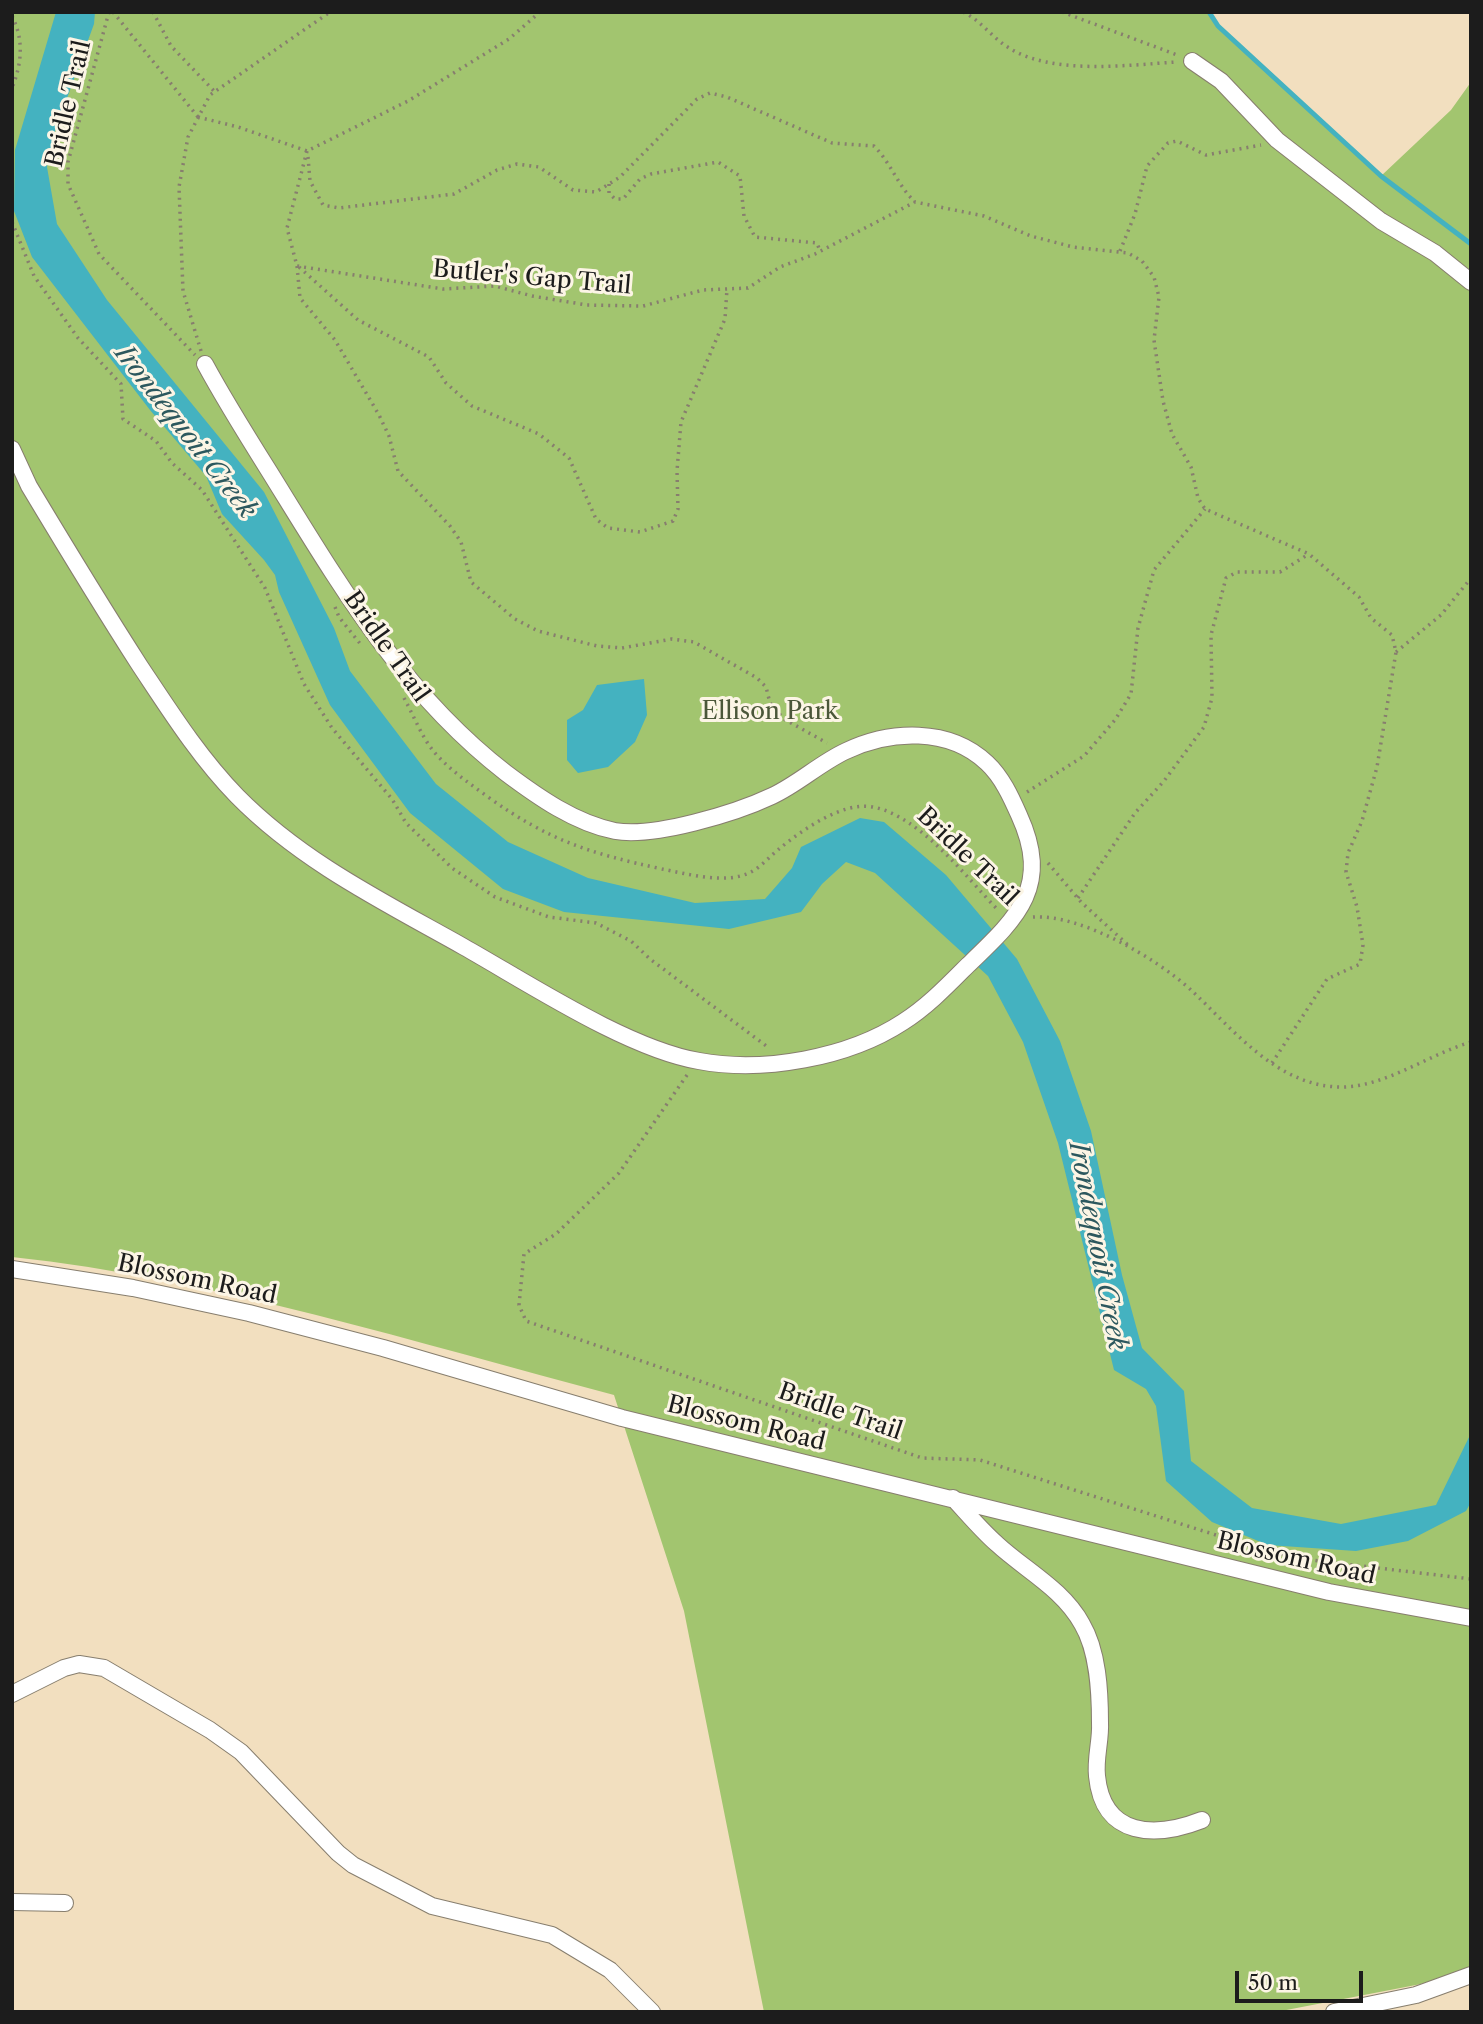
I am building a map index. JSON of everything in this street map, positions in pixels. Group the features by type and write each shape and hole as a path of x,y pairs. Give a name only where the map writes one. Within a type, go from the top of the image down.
{"street":[{"path":"1192,61 1221,81 1277,140 1381,221 1435,253 1471,282"},
{"path":"12,449 29,486 168,708 203,758 266,823 332,873 640,1041 696,1061 737,1064 828,1056 901,1024 1014,921 1026,897 1031,873 1030,847 1005,785 984,759 955,744 918,735 895,735 843,752 771,796 664,830 618,831 543,801 476,750 439,715 371,630 341,589 205,364"},
{"name":"Blossom Road","path":"12,1269 107,1283 249,1313 383,1348 622,1418 1329,1592 1471,1618"},
{"path":"953,1498 997,1545 1051,1588 1082,1622 1091,1643 1100,1703 1097,1775 1104,1801 1113,1817 1133,1828 1156,1833 1202,1821"},
{"path":"12,1695 64,1668 79,1664 104,1668 210,1730 241,1752 338,1853 353,1865 440,1909 552,1935 610,1969 652,2012"},
{"path":"12,1902 65,1903"},
{"path":"1334,2012 1416,1994 1471,1975"}],"path":[{"path":"111,12 198,117 238,127 307,151 408,101 509,39 540,12"},
{"name":"Bridle Trail","path":"111,12 68,162 68,184 99,254 205,364"},
{"path":"153,12 172,46 215,92"},
{"path":"205,364 183,291 182,166 188,136 215,92 330,12"},
{"path":"963,12 1006,47 1034,60 1107,66 1192,61"},
{"path":"1062,12 1192,61"},
{"path":"12,16 21,36 22,52 12,88"},
{"path":"307,151 310,181 323,205 339,208 454,194 497,170 517,164 539,167 573,190 596,192 609,184 696,99 710,93 727,97 832,143 874,146 885,156 905,193 915,202 984,216 1031,236 1073,247 1120,251 1142,261 1154,277 1159,297 1154,340 1163,401 1172,434 1191,467 1198,498 1205,509 1309,554 1359,597 1371,618 1392,635 1396,652 1377,767 1362,821 1348,853 1346,872 1357,907 1363,945 1360,964 1327,979 1272,1063"},
{"path":"1120,251 1135,214 1147,166 1168,143 1177,141 1206,155 1247,149 1277,140"},
{"path":"307,151 288,228 297,266 300,298 335,340 379,415 389,436 398,471 450,526 461,542 471,582 527,625 597,646 622,648 672,639 694,642 757,678 766,687 771,704 784,719 843,752"},
{"path":"609,184 609,193 615,199 623,199 640,179 651,174 718,162 740,176 744,216 755,237 807,240 817,243 820,251"},
{"name":"Butler's Gap Trail","path":"297,266 443,289 495,286 532,296 587,305 643,306 703,290 748,288 780,267 820,251 915,202"},
{"path":"12,222 34,276 78,338 121,384 123,419 156,442 172,463 202,489 265,588 303,684 332,728 392,799 406,824 452,869 495,897 549,917 596,923 631,941 650,960 789,1061"},
{"path":"297,266 358,320 429,357 446,383 472,406 540,434 569,458 596,519 608,528 640,532 673,522 678,509 677,471 681,422 725,319 727,289"},
{"path":"1014,804 1030,789 1084,755 1115,720 1130,694 1138,628 1154,570 1205,509"},
{"path":"1078,898 1135,813 1164,781 1207,720 1212,698 1211,635 1226,578 1237,572 1280,572 1309,554"},
{"path":"1396,652 1441,615 1471,578"},
{"name":"Bridle Trail","path":"332,600 339,617 368,653"},
{"name":"Bridle Trail","path":"400,692 433,751 454,773 536,830 587,852 696,876 738,876 752,872 807,829 855,806 871,806 906,821 934,844 1014,921"},
{"path":"1030,847 1048,862 1078,898 1132,949"},
{"path":"1014,921 1054,917 1092,928 1132,949 1188,988 1246,1045 1293,1075 1343,1087 1364,1085 1471,1042"},
{"name":"Bridle Trail","path":"696,1061 619,1173 555,1234 524,1254 519,1305 526,1321 922,1458 980,1460 1177,1520 1263,1550 1302,1559 1471,1578"}],"green space":[{"name":"Ellison Park","path":"12,12 1209,12 1218,26 1381,176 1451,110 1471,82 1471,1970 1421,1984 1276,2012 764,2012 684,1611 614,1395 390,1334 240,1297 88,1267 12,1257"}],"water":[{"name":"Irondequoit Creek","path":"56,12 95,12 94,24 54,134 47,167 57,224 107,300 264,492 334,628 350,671 436,784 508,842 588,878 695,903 765,899 792,868 801,847 860,818 884,822 946,875 1017,959 1060,1041 1091,1131 1122,1275 1142,1348 1184,1391 1191,1461 1252,1508 1341,1524 1436,1505 1471,1433 1471,1502 1466,1511 1408,1541 1356,1551 1268,1545 1212,1522 1166,1481 1156,1406 1146,1389 1114,1370 1058,1143 1023,1042 988,976 875,873 846,862 822,884 801,912 729,929 564,912 503,889 410,813 330,705 279,592 275,575 222,514 206,476 150,410 32,257 14,211 15,150"},
{"path":"644,679 647,715 635,742 608,767 578,773 567,760 567,720 583,710 597,685"}],"waterway":[{"path":"1209,12 1218,26 1381,176 1471,244"}]}
